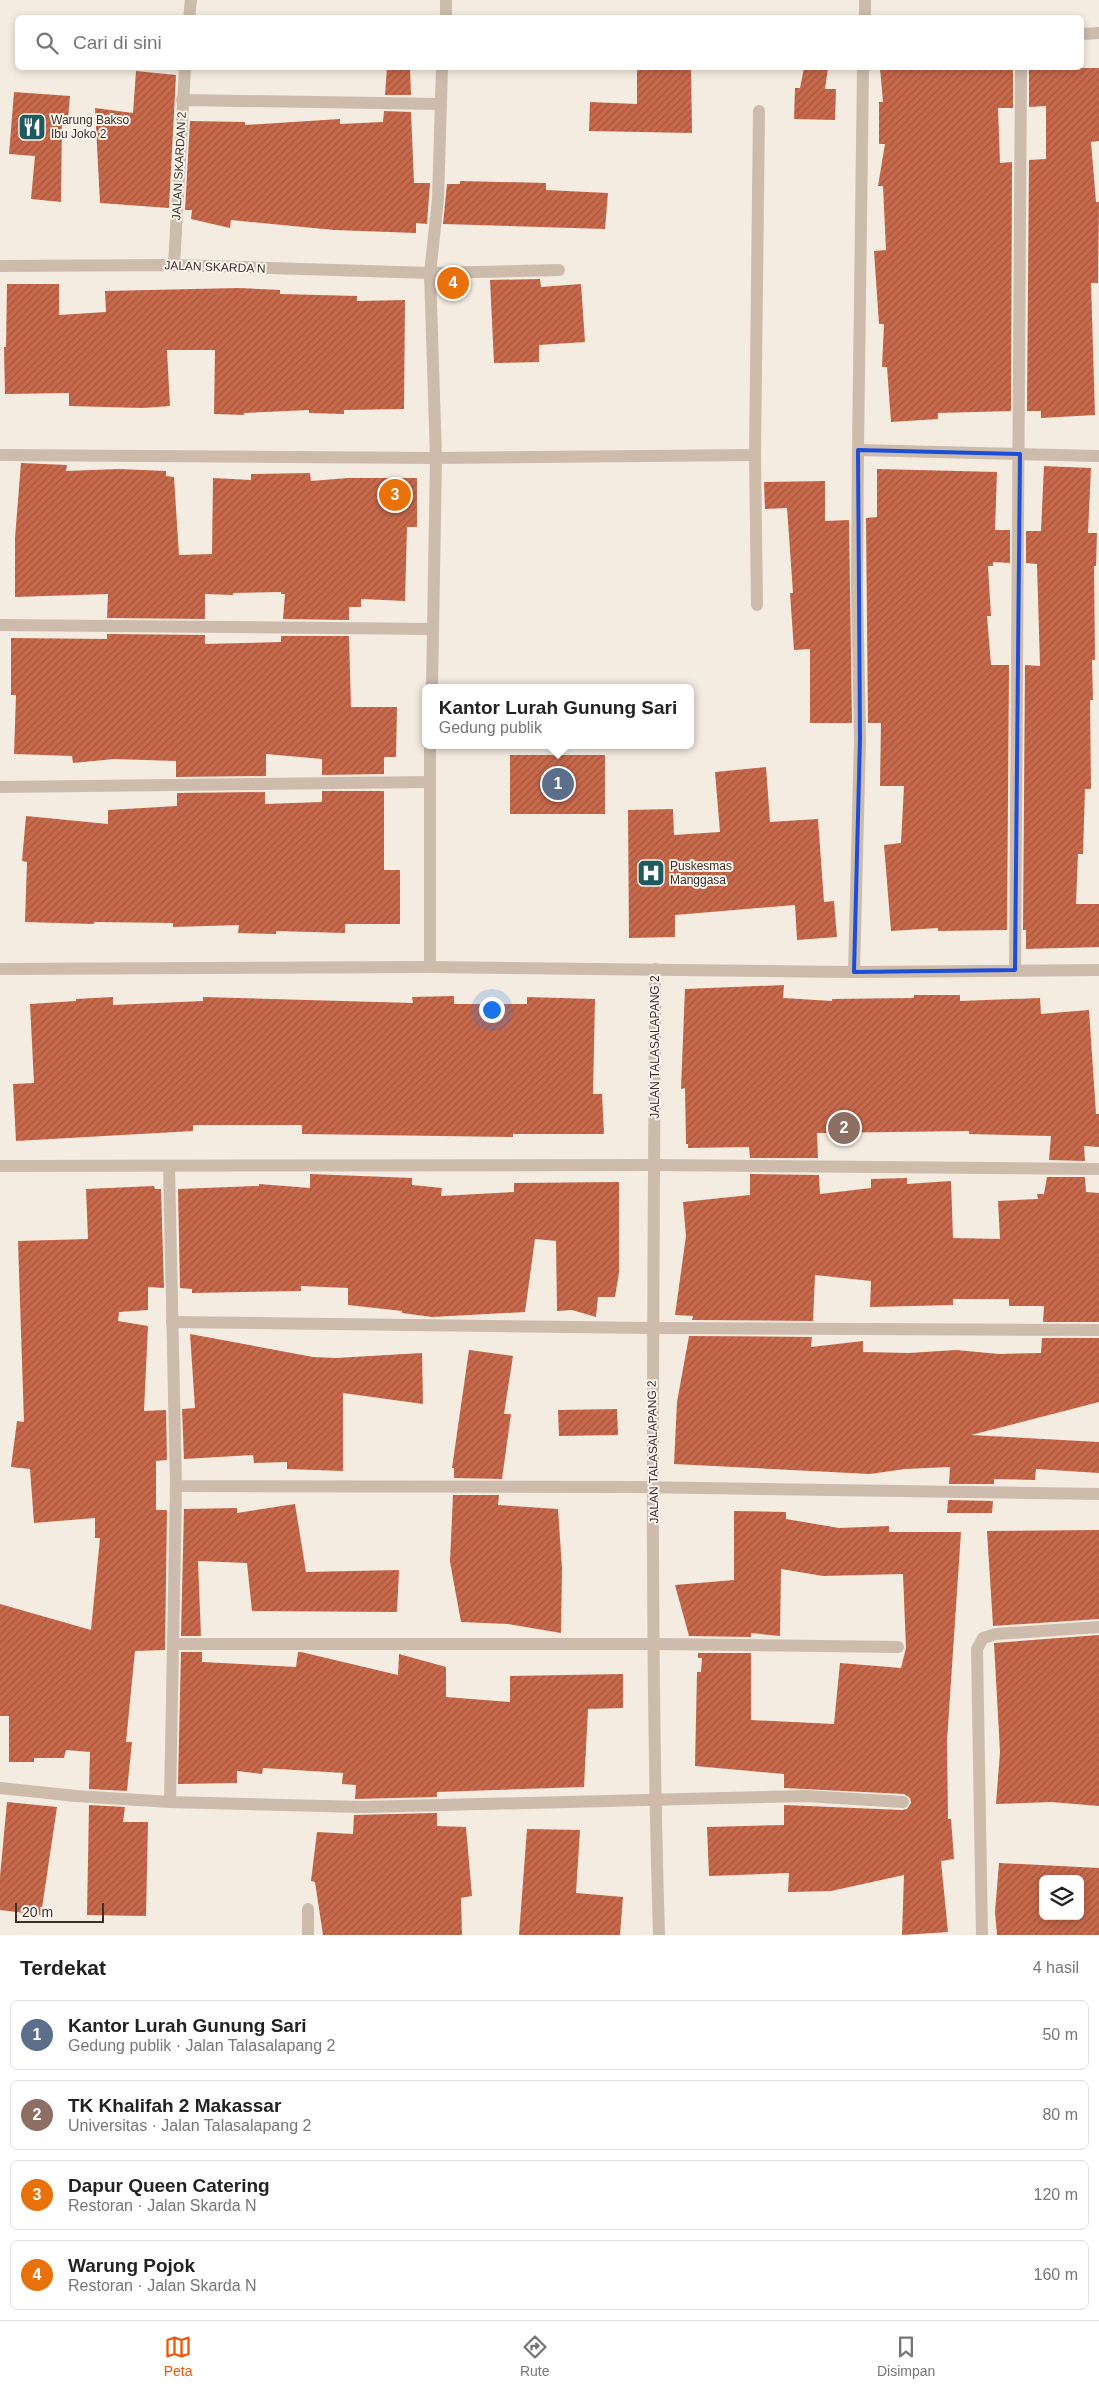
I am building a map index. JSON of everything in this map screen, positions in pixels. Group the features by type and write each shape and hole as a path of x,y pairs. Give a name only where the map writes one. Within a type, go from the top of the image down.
{"street":[{"path":"189,15 191,0"},
{"path":"446,0 446,15"},
{"path":"865,0 865,15"},
{"path":"1084,34 1099,34"},
{"name":"JALAN SKARDAN 2","path":"174,265 185,70"},
{"path":"432,684 436,458 430,273 438,199 442,70"},
{"path":"854,972 860,739 857,589 864,70"},
{"path":"1015,970 1015,721 1020,454 1021,70"},
{"path":"182,100 440,104"},
{"path":"757,605 755,455 759,111"},
{"name":"JALAN SKARDA N","path":"0,266 174,265 430,273 559,270"},
{"path":"858,450 1099,456"},
{"path":"0,456 436,458 755,455"},
{"path":"0,625 433,629"},
{"path":"430,749 430,968"},
{"path":"0,787 430,782"},
{"path":"0,969 430,968 854,972 1099,970"},
{"name":"JALAN TALASALAPANG 2","path":"655,969 652,1328 655,1799 659,1935"},
{"path":"0,1166 654,1165 1099,1169"},
{"path":"169,1166 176,1486 170,1802"},
{"path":"172,1322 652,1328 1099,1330"},
{"path":"176,1486 654,1487 1099,1494"},
{"path":"982,1935 977,1649 984,1638 996,1634 1099,1627"},
{"path":"174,1644 654,1644 898,1647"},
{"path":"0,1788 76,1796 170,1802 362,1807 806,1796 903,1802"},
{"path":"308,1909 308,1935"}],"highlighted area":[{"path":"858,450 1020,454 1015,970 854,972 860,739"}],"building":[{"path":"1084,68 1099,68 1099,141 1091,142 1096,202 1099,202 1098,283 1091,283 1095,415 1041,418 1041,411 1027,411 1029,160 1046,159 1046,106 1029,107 1029,70 1084,70"},
{"path":"387,70 410,70 411,95 385,95"},
{"path":"637,70 691,70 692,133 589,131 590,102 637,104"},
{"path":"804,70 828,70 825,89 836,89 835,120 794,119 795,88 800,88"},
{"path":"880,70 1013,70 1013,108 998,108 1000,163 1012,162 1011,411 938,413 938,419 891,422 887,367 882,367 884,324 879,324 874,251 886,250 883,186 878,186 885,144 879,144 879,102 883,102"},
{"path":"136,71 176,75 169,208 100,203 95,108 133,113"},
{"path":"14,92 70,96 68,119 62,119 61,202 31,199 35,156 9,154"},
{"path":"384,111 411,112 414,183 430,183 427,224 416,223 416,233 334,230 231,220 230,228 191,219 192,210 185,210 190,121 245,122 245,125 340,119 340,124 383,122"},
{"path":"460,181 546,183 546,190 608,193 605,229 443,224 447,184 460,184"},
{"path":"540,279 541,287 581,284 585,342 539,345 539,362 494,363 490,280"},
{"path":"7,284 59,284 59,315 106,312 105,291 239,288 280,290 280,294 357,296 357,301 405,300 404,409 344,410 344,414 309,413 309,410 244,413 244,415 214,414 215,350 167,350 170,406 143,408 69,406 69,393 5,394 4,347 6,347"},
{"path":"21,463 67,465 66,471 119,469 166,471 166,476 174,477 179,555 212,554 213,478 251,480 251,474 310,473 311,481 348,478 417,478 417,527 407,527 405,601 361,599 361,607 349,607 349,620 283,619 285,594 281,594 281,592 233,593 233,595 205,594 205,619 107,618 108,594 15,597 15,538"},
{"path":"1044,466 1091,468 1088,533 1097,533 1096,566 1094,566 1095,660 1092,660 1093,700 1090,700 1091,789 1085,789 1083,854 1078,854 1076,904 1099,904 1099,947 1026,949 1026,930 1023,930 1025,665 1040,666 1037,564 1026,563 1026,531 1041,531"},
{"path":"877,469 997,472 995,530 1010,530 1010,563 993,562 993,566 988,566 991,616 987,616 991,665 1009,665 1007,930 938,931 938,928 891,931 884,845 901,843 904,786 880,786 881,723 868,723 866,518 877,517"},
{"path":"825,481 825,521 849,520 852,723 810,723 810,649 794,650 790,593 793,593 787,508 765,509 764,482"},
{"path":"107,634 205,635 205,644 281,642 281,636 349,636 351,707 397,707 396,757 384,757 384,774 322,775 322,759 266,754 266,776 176,777 176,761 114,759 73,763 72,756 14,754 16,695 11,695 11,638 107,639"},
{"path":"510,755 605,755 605,814 510,814"},
{"path":"766,767 770,822 818,819 824,902 834,901 837,937 797,940 795,905 675,915 675,937 629,938 628,810 673,809 674,835 720,832 715,772"},
{"path":"322,791 384,791 384,870 400,870 400,924 345,924 345,933 276,931 276,934 238,933 239,925 173,927 173,923 94,922 94,924 25,922 27,862 22,861 26,816 108,824 108,810 177,806 177,793 265,792 265,804 322,802"},
{"path":"784,985 783,998 832,1001 832,999 914,998 914,995 960,995 960,1001 1040,998 1041,1014 1089,1010 1096,1114 1099,1114 1099,1147 1084,1146 1085,1161 1049,1160 1051,1136 969,1134 969,1131 817,1133 818,1158 750,1158 749,1147 688,1148 688,1144 686,1144 685,1088 681,1089 685,989"},
{"path":"454,996 454,1004 527,1004 527,997 595,999 593,1094 602,1094 604,1134 513,1134 513,1137 302,1134 302,1125 193,1125 193,1131 16,1141 13,1084 34,1083 30,1004 113,997 113,1005 203,1001 203,997 413,1003 412,997"},
{"path":"310,1174 412,1178 412,1185 442,1188 441,1196 514,1192 514,1183 619,1182 619,1273 615,1297 598,1297 596,1317 572,1310 557,1311 556,1241 535,1239 525,1312 432,1317 402,1313 402,1311 348,1305 348,1288 301,1286 301,1291 192,1293 192,1289 180,1288 178,1189 259,1186 259,1184 310,1188"},
{"path":"750,1174 819,1175 820,1194 871,1188 871,1179 907,1178 907,1184 951,1181 953,1238 1000,1239 998,1201 1038,1199 1037,1194 1044,1194 1047,1177 1085,1177 1086,1192 1099,1193 1099,1322 1043,1322 1044,1306 1009,1306 1009,1299 953,1299 953,1305 870,1307 871,1281 815,1275 813,1321 692,1320 693,1316 675,1315 686,1236 683,1202 750,1195"},
{"path":"154,1186 155,1189 161,1189 164,1288 148,1287 148,1310 119,1312 118,1321 148,1326 144,1411 166,1410 167,1460 156,1461 156,1510 167,1510 165,1650 135,1651 126,1742 132,1742 127,1791 89,1789 90,1752 66,1750 64,1758 34,1758 34,1762 9,1762 9,1716 0,1716 0,1604 91,1630 100,1538 95,1538 95,1518 34,1523 30,1469 11,1467 17,1421 24,1422 18,1241 88,1239 86,1189"},
{"path":"190,1334 313,1357 336,1358 422,1353 423,1404 343,1393 343,1471 287,1469 287,1462 254,1463 253,1455 184,1459 182,1409 195,1408"},
{"path":"689,1336 812,1337 811,1347 863,1341 863,1352 909,1353 956,1350 999,1354 1041,1353 1042,1338 1099,1338 1099,1402 971,1435 1099,1442 1099,1473 1036,1469 1035,1480 994,1479 994,1484 949,1484 950,1467 905,1469 870,1474 674,1464 677,1402"},
{"path":"469,1350 513,1356 504,1414 511,1414 502,1479 454,1478 454,1468 452,1468"},
{"path":"617,1409 618,1435 559,1436 558,1410"},
{"path":"453,1495 499,1495 498,1505 558,1509 562,1568 561,1633 508,1624 461,1622 450,1562"},
{"path":"948,1500 993,1501 992,1513 947,1513"},
{"path":"295,1504 306,1572 399,1570 397,1612 252,1611 247,1563 198,1561 201,1636 181,1636 184,1509 237,1508 237,1513"},
{"path":"734,1511 786,1512 786,1519 839,1528 889,1526 889,1532 961,1532 947,1741 948,1819 951,1819 954,1859 941,1861 948,1932 902,1935 904,1875 831,1891 788,1892 789,1873 709,1876 707,1827 784,1825 784,1805 902,1810 907,1809 911,1803 910,1798 904,1794 784,1788 784,1774 695,1766 697,1672 701,1672 702,1658 698,1658 698,1653 751,1653 751,1720 834,1724 840,1663 901,1668 906,1648 903,1574 823,1576 781,1569 780,1636 751,1633 751,1637 689,1636 675,1585 734,1580"},
{"path":"1099,1530 1099,1619 993,1626 987,1531"},
{"path":"1099,1635 1099,1806 1051,1802 996,1804 1000,1752 994,1643"},
{"path":"181,1652 202,1652 202,1662 296,1667 298,1652 301,1652 398,1675 399,1654 446,1667 446,1697 510,1702 510,1676 623,1674 623,1708 588,1709 584,1787 437,1792 437,1797 355,1799 356,1785 342,1784 343,1773 263,1768 262,1774 237,1771 237,1783 178,1784"},
{"path":"7,1802 57,1807 41,1915 0,1910 0,1877"},
{"path":"89,1805 125,1807 123,1822 148,1822 146,1916 87,1915"},
{"path":"437,1813 437,1826 466,1827 472,1896 461,1898 462,1935 323,1935 315,1882 311,1881 317,1832 353,1834 354,1815"},
{"path":"527,1829 580,1830 576,1893 623,1897 620,1935 519,1935"},
{"path":"999,1863 1099,1868 1099,1935 997,1935 995,1912"}],"place":[{"name":"Warung Bakso Ibu Joko 2","path":"32,127"},
{"name":"Warung Pojok","path":"453,283"},
{"name":"Dapur Queen Catering","path":"395,495"},
{"name":"Kantor Lurah Gunung Sari","path":"558,784"},
{"name":"Puskesmas Manggasa","path":"651,873"},
{"name":"TK Khalifah 2 Makassar","path":"844,1128"}]}
